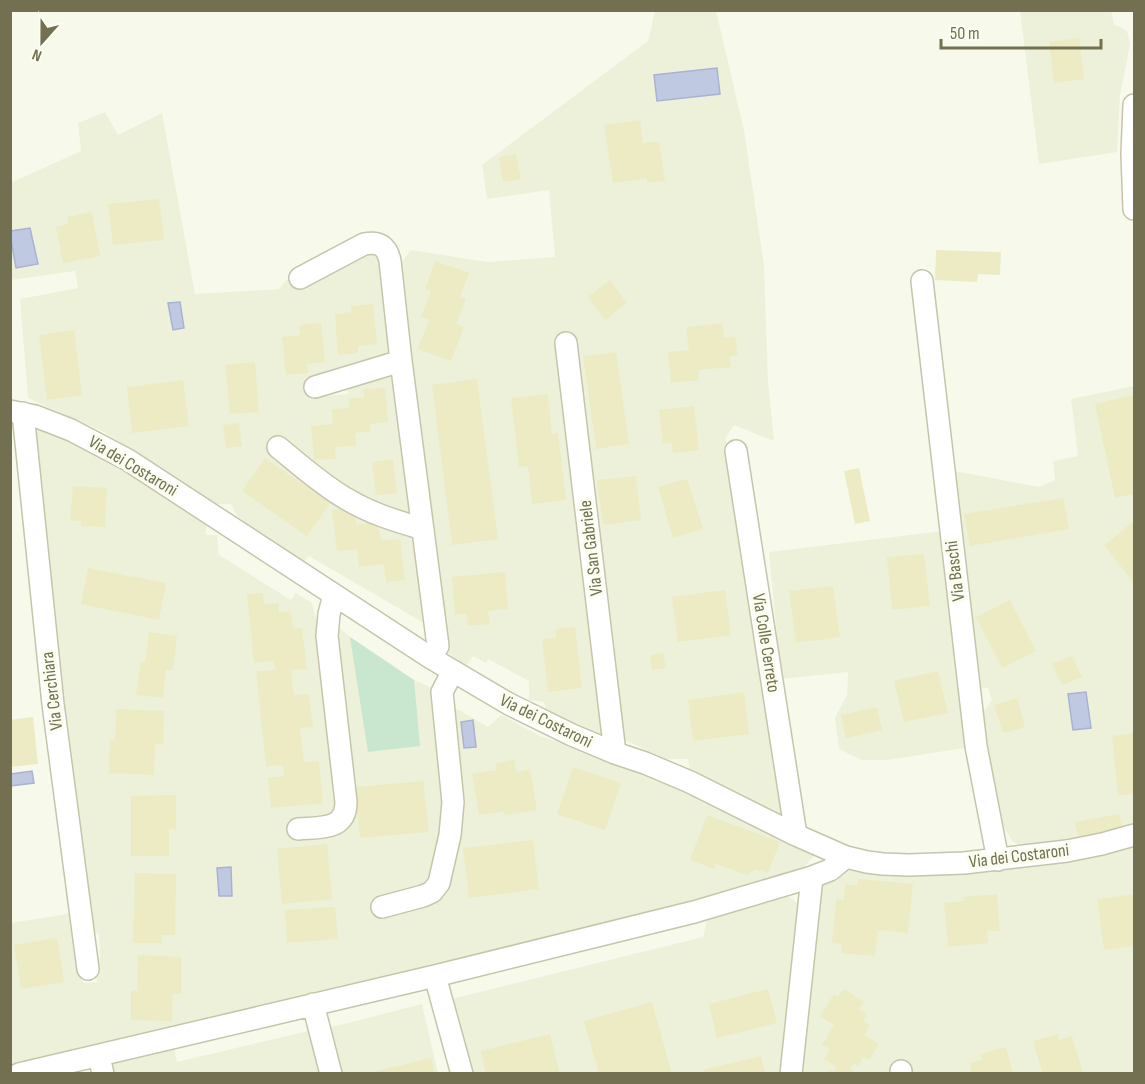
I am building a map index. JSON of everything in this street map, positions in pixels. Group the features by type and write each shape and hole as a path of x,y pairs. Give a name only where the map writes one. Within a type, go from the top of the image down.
{"street":[{"path":"1134,105 1132,154 1134,209"},
{"path":"300,278 364,244 379,244 388,252 438,646 431,658"},
{"name":"Via Baschi","path":"922,281 976,746 998,860"},
{"name":"Via San Gabriele","path":"566,343 615,753"},
{"path":"315,387 401,361"},
{"name":"Via dei Costaroni","path":"17,412 35,416 71,430 128,460 431,658 508,704 572,735 698,786 846,857 867,862 909,865 998,860 1067,852 1134,835"},
{"name":"Via Cerchiara","path":"17,412 88,969"},
{"path":"278,447 343,497 376,514 423,529"},
{"name":"Via Colle Cerreto","path":"736,452 796,835"},
{"path":"298,829 336,824 343,818 346,809 327,636 328,614 334,595"},
{"path":"382,907 427,894 436,888 441,876 450,835 453,802 442,692 453,671"},
{"path":"20,1074 101,1065 313,1004 694,912 812,877 830,870 846,857"},
{"path":"791,1074 812,877"},
{"path":"435,976 462,1074"},
{"path":"313,1004 331,1074"}],"shaded area":[{"path":"655,11 716,11 744,130 764,265 768,381 774,441 734,425 725,439 730,451 774,771 784,816 690,770 688,759 666,759 618,737 603,733 599,735 547,714 544,702 529,700 529,681 488,659 486,663 473,656 466,666 444,650 401,263 411,250 487,262 555,257 549,190 487,199 482,165 648,41"},
{"path":"1020,11 1111,11 1114,24 1127,31 1130,44 1120,96 1117,152 1039,164"},
{"path":"105,112 118,135 162,113 195,294 279,289 287,279 301,287 354,256 383,255 395,352 314,397 348,394 348,386 368,383 369,378 390,373 400,377 429,626 309,556 302,564 238,517 231,504 214,504 104,432 28,398 20,299 78,288 75,271 11,280 10,183 81,151 78,123"},
{"path":"1134,386 1134,826 1124,831 1025,847 1013,842 1000,821 980,716 992,700 988,688 978,687 955,471 1039,487 1055,480 1053,461 1078,456 1071,399"},
{"path":"37,424 95,452 206,522 206,535 217,535 219,555 291,600 296,593 312,603 318,627 335,624 350,637 414,680 449,695 450,705 488,727 501,715 540,736 632,765 815,855 797,875 281,1003 11,1067 11,923 74,913 83,983 97,982 93,958 100,958 99,934 91,929 72,791 35,434"},
{"path":"943,531 965,748 887,760 861,760 839,749 835,718 847,695 848,672 781,679 769,552"},
{"path":"350,637 414,680 420,746 368,752"},
{"path":"1134,846 1134,1073 799,1074 817,888 826,878 841,870 884,874 1084,858"},
{"path":"786,895 798,903 780,1073 470,1073 451,999 703,937 707,920"},
{"path":"422,1004 438,1073 339,1073 328,1028"},
{"path":"308,1031 319,1073 112,1074 114,1060 174,1047 177,1062"}],"water":[{"path":"717,68 720,94 657,101 654,75"},
{"path":"30,228 38,264 16,268 11,231"},
{"path":"180,302 184,328 173,330 168,303"},
{"path":"1086,692 1091,728 1073,730 1068,694"},
{"path":"473,720 476,747 464,748 461,722"},
{"path":"32,771 34,783 11,786 11,774"},
{"path":"231,867 232,896 219,896 217,868"}],"building":[{"path":"1079,38 1084,79 1054,83 1049,42"},
{"path":"640,120 643,143 659,141 665,181 647,183 647,178 613,183 604,125"},
{"path":"516,154 521,179 503,182 499,157"},
{"path":"159,199 164,240 113,245 108,204"},
{"path":"92,212 100,256 63,263 56,227 68,224 67,217"},
{"path":"936,250 1001,252 1000,275 978,274 977,282 935,280"},
{"path":"435,261 469,273 460,297 466,299 456,324 464,327 451,361 418,349 429,320 421,317 431,291 425,289"},
{"path":"610,280 627,303 605,320 588,297"},
{"path":"373,304 377,344 358,346 358,353 338,355 335,314 351,312 351,306"},
{"path":"321,323 325,362 307,364 308,373 286,375 282,337 300,335 299,325"},
{"path":"722,323 724,338 735,337 738,355 730,356 731,367 698,370 699,380 671,383 668,352 689,350 686,327"},
{"path":"74,330 82,395 47,400 39,335"},
{"path":"616,352 629,444 596,449 583,356"},
{"path":"255,362 259,412 230,414 225,365"},
{"path":"477,379 498,539 452,545 432,385"},
{"path":"183,380 189,426 132,433 127,387"},
{"path":"385,388 388,422 370,424 371,431 355,433 356,446 335,447 336,459 314,460 311,426 333,424 332,409 350,408 349,399 364,397 363,389"},
{"path":"548,394 552,434 558,433 566,500 532,504 528,466 519,467 511,398"},
{"path":"1134,395 1134,494 1115,498 1095,404"},
{"path":"694,406 699,450 673,453 672,443 663,444 659,410"},
{"path":"239,423 242,446 226,448 223,425"},
{"path":"265,458 330,503 307,536 242,491"},
{"path":"393,459 397,493 376,495 372,462"},
{"path":"859,468 870,521 855,524 844,471"},
{"path":"636,476 641,520 603,525 597,480"},
{"path":"687,479 703,529 673,538 658,487"},
{"path":"73,486 107,488 105,527 81,526 81,521 70,521"},
{"path":"1063,498 1069,529 970,546 964,514"},
{"path":"353,507 356,525 378,522 381,541 400,539 405,580 386,582 384,564 359,567 357,549 337,551 332,510"},
{"path":"1134,521 1134,583 1104,545"},
{"path":"924,554 930,606 892,610 887,557"},
{"path":"88,568 166,583 159,620 81,604"},
{"path":"505,572 508,609 488,611 490,624 468,626 466,614 455,615 452,577"},
{"path":"833,586 840,637 796,643 789,591"},
{"path":"725,590 731,635 678,642 672,597"},
{"path":"263,593 264,604 278,603 279,613 291,611 293,629 302,628 307,669 291,670 294,695 309,694 313,727 300,728 304,762 319,761 323,803 271,808 268,778 284,776 283,765 266,766 256,671 275,670 274,661 254,663 247,594"},
{"path":"1010,600 1036,651 1002,668 976,617"},
{"path":"575,627 582,688 548,692 542,639 556,637 555,629"},
{"path":"149,632 177,636 173,670 166,670 163,698 136,695 141,662 145,662"},
{"path":"663,653 666,668 652,670 650,655"},
{"path":"1072,656 1082,677 1062,685 1052,664"},
{"path":"938,671 948,713 904,722 894,681"},
{"path":"744,692 749,734 693,741 688,700"},
{"path":"1017,698 1025,727 1003,733 994,705"},
{"path":"877,707 882,730 846,738 841,715"},
{"path":"116,709 164,711 163,745 155,744 154,775 109,773 110,740 115,740"},
{"path":"33,717 38,764 10,767 10,720"},
{"path":"1134,733 1134,794 1118,795 1112,736"},
{"path":"514,760 516,772 530,769 537,810 505,815 504,811 479,815 472,774 497,770 496,763"},
{"path":"573,767 621,783 605,830 557,814"},
{"path":"423,781 429,832 360,838 355,787"},
{"path":"176,795 176,830 169,829 169,856 131,856 131,796"},
{"path":"1119,814 1122,828 1078,837 1075,822"},
{"path":"707,815 780,842 768,873 756,869 747,875 716,864 714,869 690,860"},
{"path":"533,840 539,889 469,898 463,848"},
{"path":"327,844 332,899 282,904 277,849"},
{"path":"135,873 176,874 175,935 162,935 162,943 133,943"},
{"path":"858,879 913,884 908,933 878,930 875,956 841,953 842,944 832,943 836,899 844,900 845,884 857,886"},
{"path":"997,894 1000,931 987,931 988,943 948,947 944,903 964,901 963,897"},
{"path":"1134,894 1134,946 1104,950 1097,899"},
{"path":"335,907 338,939 287,943 285,910"},
{"path":"57,938 64,982 21,989 14,945"},
{"path":"138,955 181,957 181,994 173,994 172,1021 131,1020 131,991 137,991"},
{"path":"768,989 777,1023 717,1038 709,1004"},
{"path":"844,989 864,1002 859,1009 867,1014 863,1021 870,1025 864,1035 879,1044 869,1060 863,1057 858,1066 854,1063 850,1069 857,1074 827,1074 830,1069 834,1072 837,1067 824,1059 830,1049 822,1045 834,1025 820,1016 834,994 838,997"},
{"path":"652,1002 672,1074 599,1074 584,1021"},
{"path":"550,1034 560,1074 486,1074 481,1051"},
{"path":"1058,1034 1059,1040 1072,1036 1083,1073 1043,1074 1033,1041"},
{"path":"1006,1047 1013,1074 972,1074 970,1063 982,1060 980,1054"},
{"path":"761,1056 765,1074 704,1074 703,1070"},
{"path":"431,1058 435,1074 368,1074 368,1073"}]}
